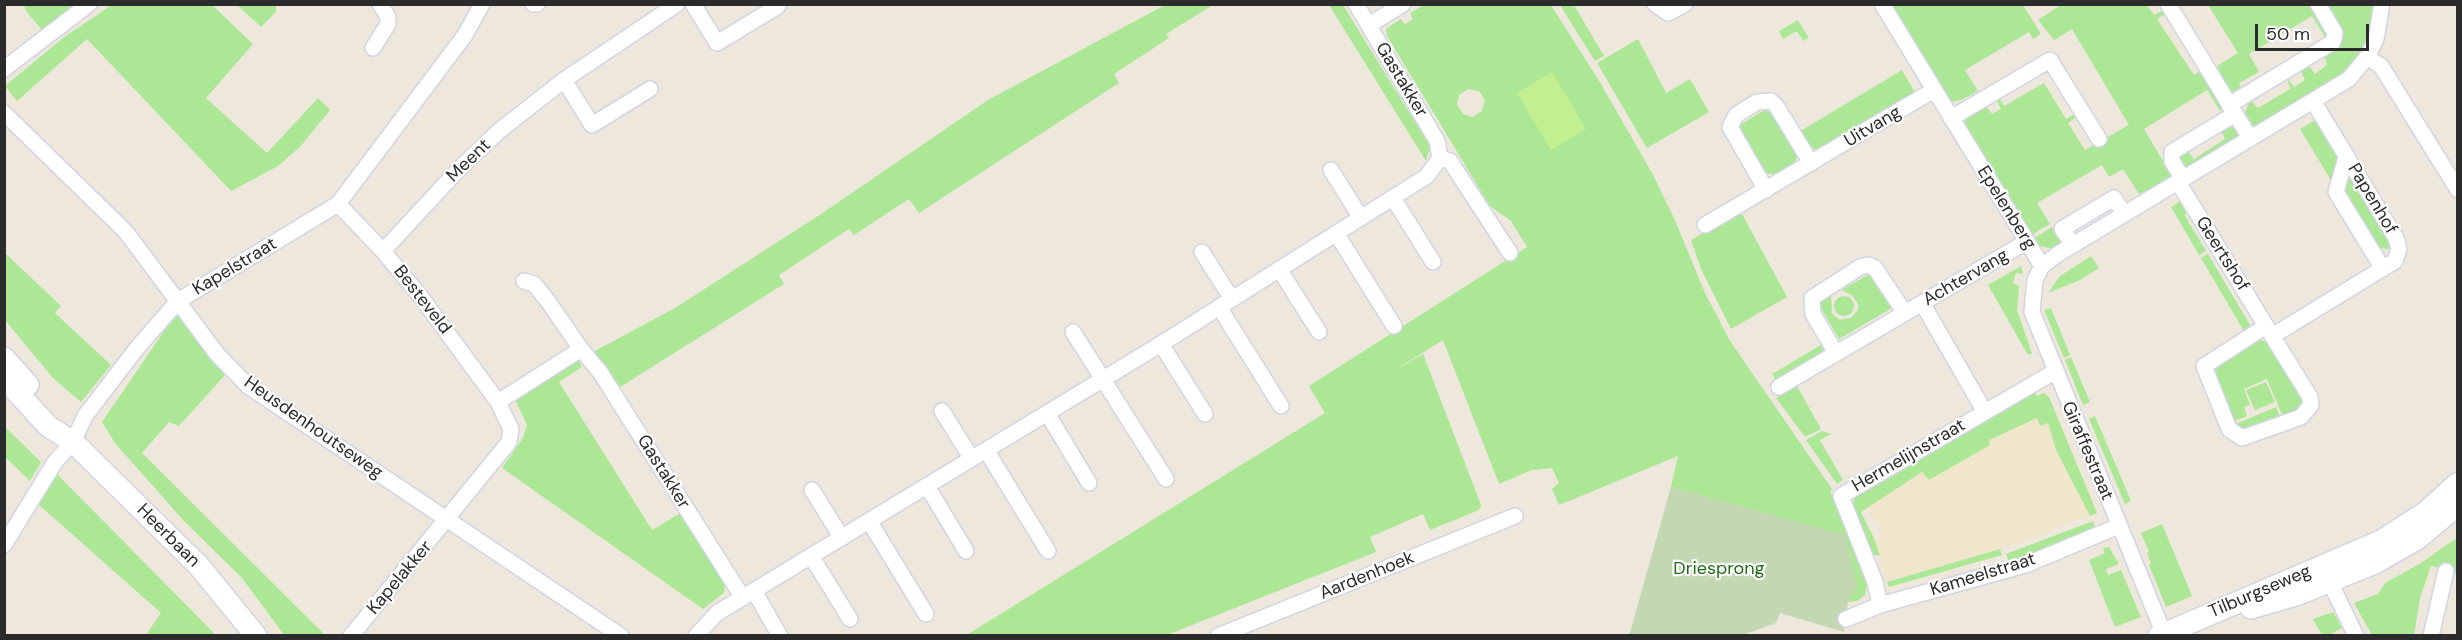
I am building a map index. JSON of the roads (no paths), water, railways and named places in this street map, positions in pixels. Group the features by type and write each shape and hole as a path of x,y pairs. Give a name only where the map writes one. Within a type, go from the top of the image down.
{"main road":[{"name":"Heerbaan","path":"4,358 57,417 73,442"},
{"name":"Heerbaan","path":"4,378 48,426 73,442 199,566 256,636"},
{"path":"2326,574 2360,551 2402,529 2426,512 2457,483"},
{"path":"2326,574 2392,554 2432,528 2457,505"},
{"name":"Tilburgseweg","path":"2161,635 2296,595 2326,574"}],"street":[{"path":"4,69 89,4"},
{"path":"373,48 388,24 388,16 380,4"},
{"name":"Kapelstraat","path":"4,545 55,462 73,442 85,416 137,348 178,301 338,204 465,35 482,4"},
{"path":"532,4 537,4"},
{"name":"Meent","path":"383,251 459,169 500,131 564,80 677,4"},
{"path":"693,4 717,43 778,6"},
{"name":"Gastakker","path":"1356,4 1437,141 1440,158 1450,161 1510,253"},
{"path":"1369,25 1403,4"},
{"path":"1655,4 1668,13 1685,4"},
{"name":"Epelenberg","path":"1882,4 2042,266 2073,245 2349,79 2367,57 2376,39 2382,4"},
{"path":"2168,4 2250,138"},
{"path":"2180,181 2172,161 2172,152 2332,42 2334,33 2318,4"},
{"path":"2367,57 2381,66 2457,190"},
{"path":"1951,118 2050,60 2099,139"},
{"path":"564,80 592,125 650,88"},
{"name":"Uitvang","path":"1705,225 1934,90"},
{"path":"1766,190 1730,127 1736,115 1757,102 1771,101 1777,107 1811,163"},
{"name":"Papenhof","path":"2269,331 2396,261 2399,249 2396,237 2313,101"},
{"name":"Heusdenhoutseweg","path":"4,113 126,232 217,354 248,386 621,636"},
{"name":"Papenhof","path":"2346,157 2336,192 2383,269"},
{"path":"696,636 717,613 1161,344 1393,198 1427,176 1440,158"},
{"path":"1331,170 1361,218"},
{"name":"Geertshof","path":"2180,181 2310,397 2311,405 2301,417 2242,438 2229,429 2204,366 2269,331"},
{"path":"1393,198 1433,262"},
{"name":"Besteveld","path":"338,204 383,251 421,297 498,402 511,429 509,442 448,520"},
{"path":"1336,233 1394,326"},
{"name":"Achtervang","path":"1779,387 2026,242"},
{"path":"1202,252 1225,303 1281,406"},
{"name":"Achtervang","path":"1836,353 1812,314 1812,298 1860,267 1868,265 1880,274 1905,313"},
{"name":"Giraffestraat","path":"2042,266 2035,280 2032,312 2054,372 2119,526 2161,635"},
{"path":"1279,269 1319,332"},
{"path":"498,402 581,349 534,284 524,281"},
{"name":"Hermelijnstraat","path":"1922,303 1984,412"},
{"path":"1074,332 1166,479"},
{"path":"1161,344 1205,414"},
{"name":"Gastakker","path":"581,349 600,372 748,595 780,636"},
{"name":"Hermelijnstraat","path":"1881,605 1856,528 1841,496 2054,372"},
{"path":"942,411 972,459"},
{"path":"1047,413 1089,483"},
{"path":"986,450 1048,550"},
{"path":"927,486 966,551"},
{"path":"812,489 842,538"},
{"name":"Aardenhoek","path":"1218,636 1515,516"},
{"name":"Kapelakker","path":"360,633 448,520"},
{"path":"869,521 926,614"},
{"name":"Kameelstraat","path":"1846,619 1881,605 2025,565 2119,526"},
{"path":"811,556 850,619"},
{"path":"2431,636 2446,572"},
{"path":"2326,574 2356,636"}],"park label":[{"name":"Driesprong","path":"1719,569"}]}
